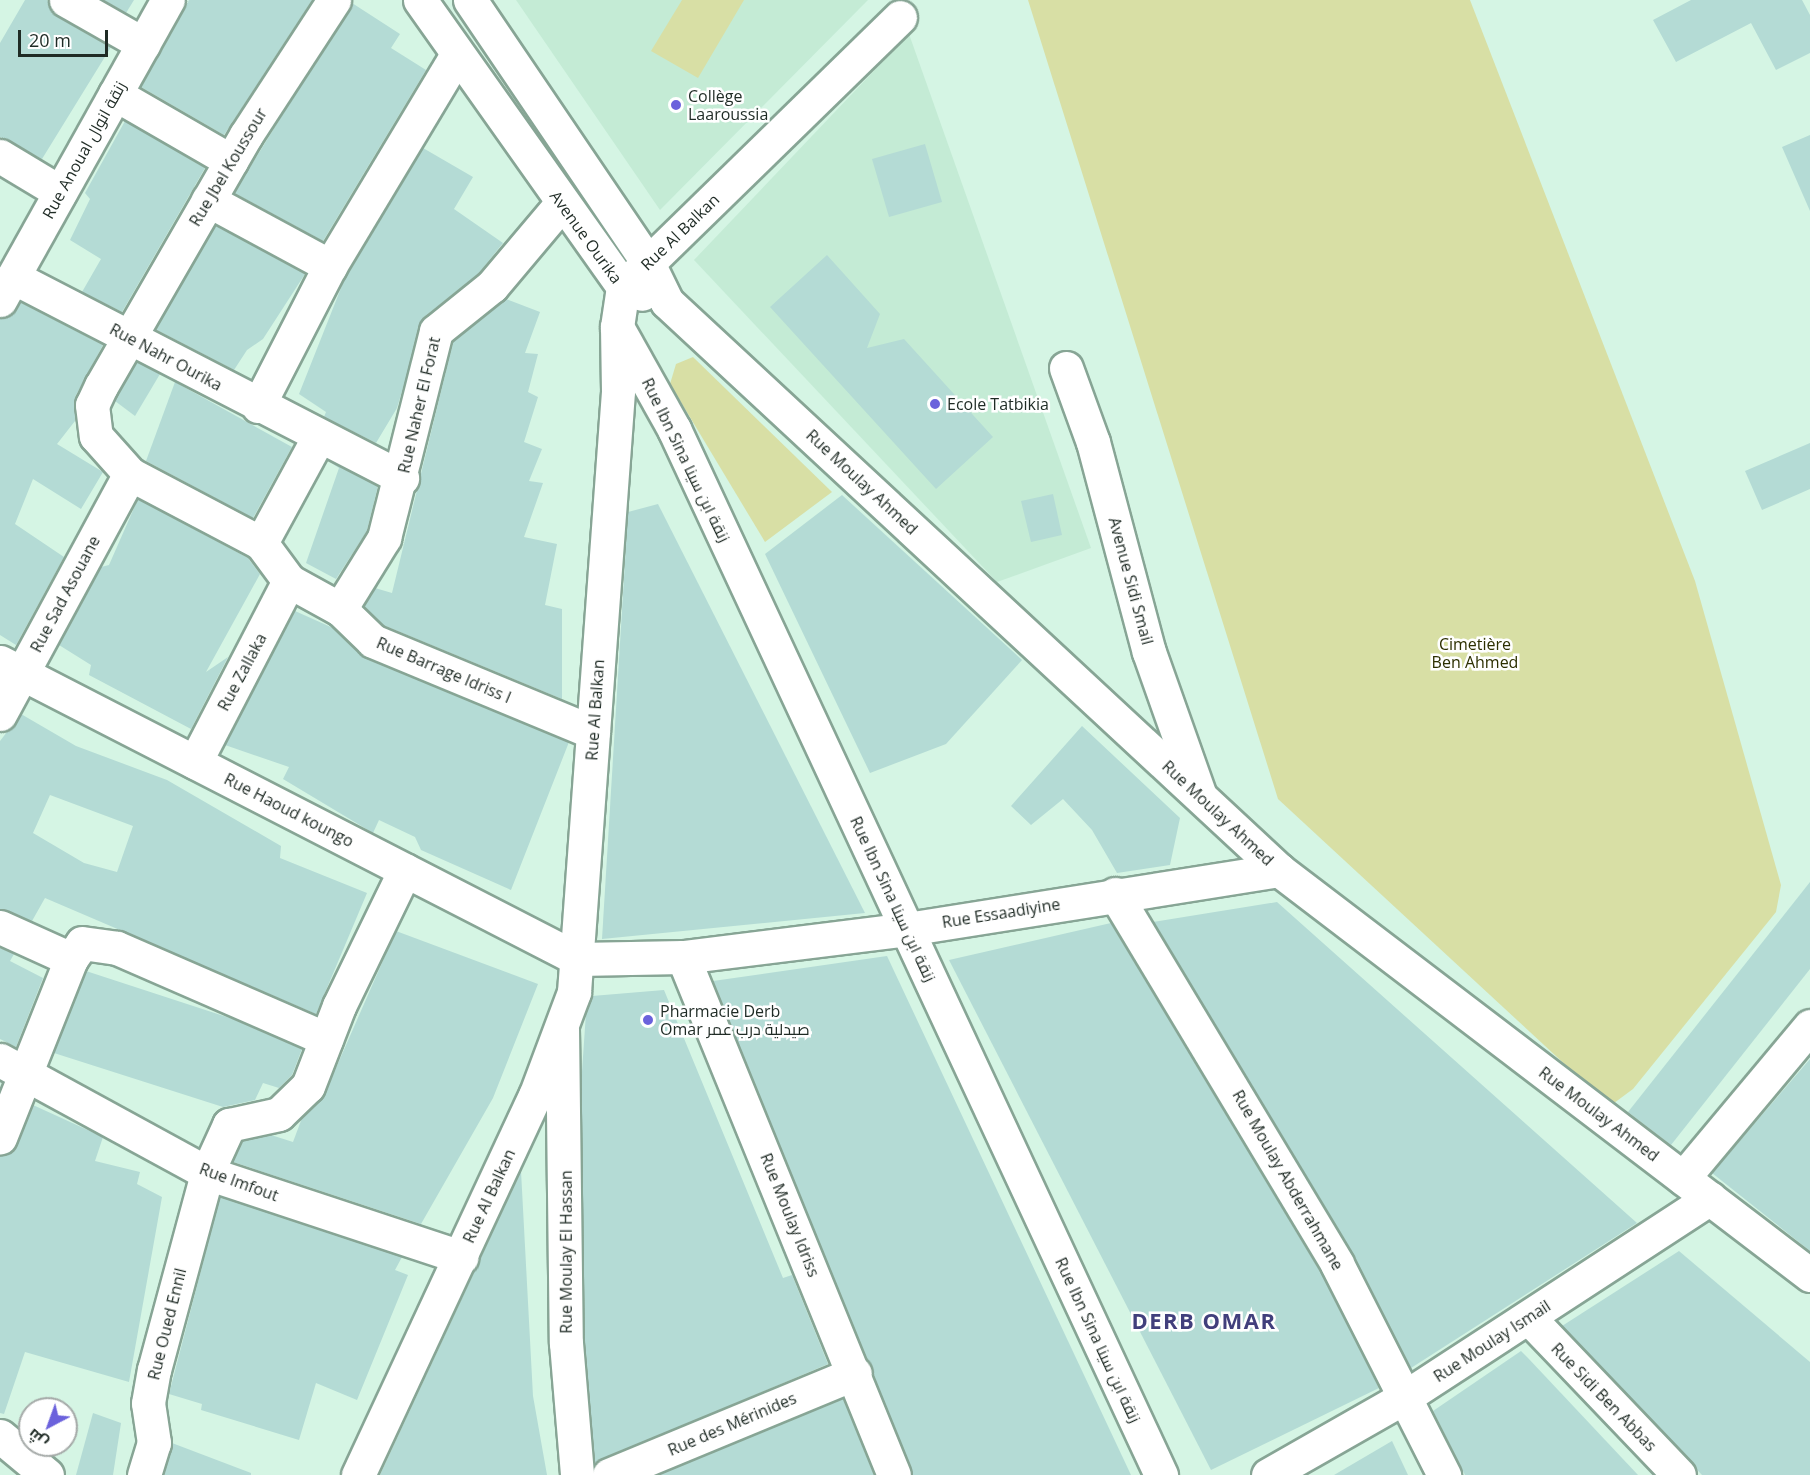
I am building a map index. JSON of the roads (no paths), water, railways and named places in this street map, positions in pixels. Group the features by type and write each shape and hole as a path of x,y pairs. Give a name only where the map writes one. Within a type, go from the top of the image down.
{"street":[{"path":"66,0 143,44"},
{"name":"Rue Anoual زنقة انوال","path":"6,289 168,0"},
{"name":"Rue Jbel Koussour","path":"130,474 96,436 92,405 231,161 334,0"},
{"name":"Avenue Ourika","path":"420,0 456,55 623,287 667,302"},
{"path":"470,0 648,263 667,302"},
{"name":"Rue Al Balkan","path":"358,1475 461,1257 562,1029 578,959 618,391 617,327 623,287 900,16"},
{"path":"258,406 330,266 456,55"},
{"path":"115,94 231,161"},
{"path":"0,156 60,192"},
{"path":"208,200 330,266"},
{"name":"Rue Naher El Forat","path":"340,609 384,538 402,478 436,331 459,308 488,291 562,203"},
{"name":"Rue Nahr Ourika","path":"6,289 129,337 258,406 402,478"},
{"name":"Rue Moulay Ahmed","path":"667,302 1279,870 1810,1275"},
{"name":"Rue Ibn Sina زنقة ابن سينا","path":"617,327 674,429 1161,1475"},
{"name":"Avenue Sidi Smail","path":"1066,368 1093,442 1149,652 1199,794"},
{"path":"261,543 319,436"},
{"name":"Rue Barrage Idriss I","path":"130,474 261,543 289,581 340,609 381,645 593,732"},
{"name":"Rue Sad Asouane","path":"0,714 11,667 130,474"},
{"name":"Rue Zallaka","path":"195,762 289,581"},
{"name":"Rue Haoud koungo","path":"11,667 578,959"},
{"path":"0,1137 13,1066 71,959 82,944 117,948 326,1039 405,870"},
{"name":"Rue Essaadiyine","path":"578,959 683,957 907,929 1115,894 1279,870"},
{"name":"Rue Moulay Abderrahmane","path":"1115,894 1259,1127 1405,1397 1444,1475"},
{"path":"0,927 71,959"},
{"name":"Rue Moulay Idriss","path":"683,957 855,1373 894,1475"},
{"path":"1683,1178 1810,1026"},
{"name":"Rue Moulay El Hassan","path":"562,1029 566,1343 577,1475"},
{"name":"Rue Oued Ennil","path":"144,1475 154,1443 148,1403 153,1370 207,1173 229,1125 239,1119 268,1119 301,1096 326,1039"},
{"name":"Rue Imfout","path":"13,1066 207,1173 461,1257"},
{"name":"Rue Moulay Ismail","path":"1268,1475 1405,1397 1710,1198"},
{"name":"Rue Sidi Ben Abbas","path":"1529,1318 1679,1475"},
{"name":"Rue des Mérinides","path":"609,1475 855,1373"},
{"path":"0,1436 47,1475"}],"place":[{"name":"Collège Laaroussia","path":"676,105"},
{"name":"Ecole Tatbikia","path":"935,404"},
{"name":"Pharmacie Derb Omar صيدلية درب عمر","path":"648,1020"}],"district":[{"name":"DERB OMAR","path":"1204,1321"}],"park label":[{"name":"Cimetière Ben Ahmed","path":"1475,653"}]}
